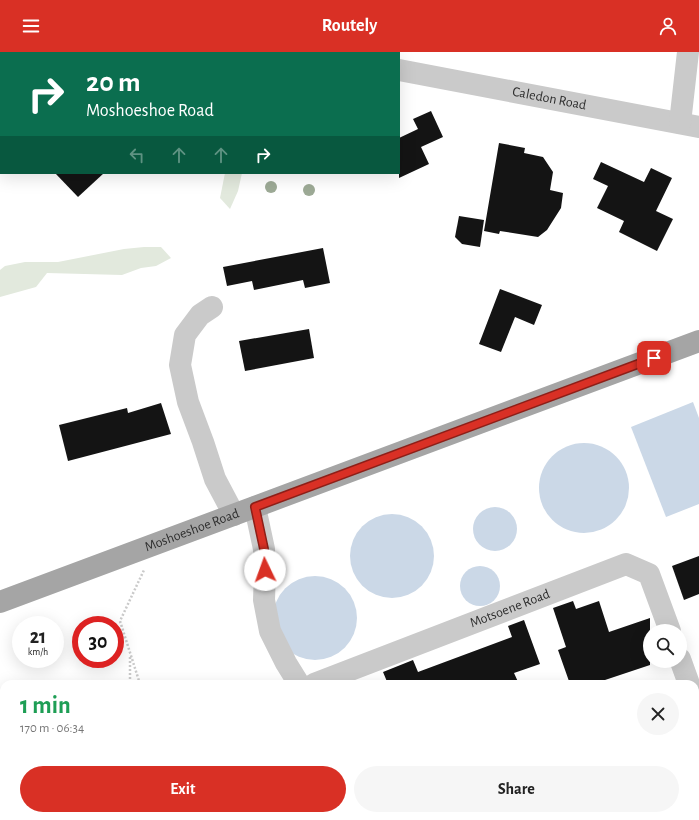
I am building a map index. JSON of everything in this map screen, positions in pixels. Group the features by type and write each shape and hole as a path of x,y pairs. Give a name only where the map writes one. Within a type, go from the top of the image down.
{"main road":[{"name":"Moshoeshoe Road","path":"0,602 699,341"}],"street":[{"path":"688,52 689,125"},
{"name":"Caledon Road","path":"400,70 689,125"},
{"path":"212,307 200,315 185,335 180,365 188,402 203,442 214,479 234,515"},
{"path":"255,507 264,549 264,600 270,631 297,680"},
{"name":"Motsoene Road","path":"324,680 626,564 649,574 667,624"},
{"path":"683,668 688,680"}],"path":[{"path":"139,680 120,621 156,544"},
{"path":"130,654 130,680"}],"shaded area":[{"path":"225,174 242,174 238,191 230,209 220,198"},
{"path":"161,247 171,258 156,266 141,268 122,275 47,273 36,287 0,297 0,270 5,266 25,262 58,262 124,249"}],"water":[{"path":"693,402 699,418 699,504 666,517 631,427"},
{"path":"584,443 601,446 616,456 626,471 629,488 626,505 616,520 601,530 584,533 567,530 552,520 542,505 539,488 542,471 552,456 567,446"},
{"path":"491,507 499,507 504,508 511,513 516,520 516,538 511,545 504,550 491,551 483,548 476,541 473,533 473,525 476,517 483,510"},
{"path":"392,514 408,517 422,526 431,540 434,556 431,572 422,586 408,595 392,598 376,595 362,586 353,572 350,556 353,540 362,526 376,517"},
{"path":"484,566 491,569 497,575 500,586 499,594 491,603 484,606 476,606 469,603 461,594 460,582 463,575 472,567"},
{"path":"315,576 331,579 338,583 350,595 354,602 357,618 354,634 350,641 338,653 331,657 315,660 299,657 292,653 280,641 276,634 273,618 276,602 280,595 292,583 299,579"}],"building":[{"path":"431,111 443,137 421,147 429,164 399,178 400,138 418,129 413,119"},
{"path":"499,143 525,148 524,153 543,157 553,172 550,190 563,193 561,208 547,230 538,237 500,231 499,234 484,231"},
{"path":"601,162 644,182 651,168 672,178 656,211 673,219 657,251 619,232 624,221 597,208 608,186 593,179"},
{"path":"56,174 103,174 78,197"},
{"path":"459,216 484,220 480,247 462,244 455,237"},
{"path":"323,248 330,283 305,288 303,280 254,290 252,281 227,286 223,267"},
{"path":"500,289 542,305 534,325 515,317 501,352 479,344"},
{"path":"309,329 314,358 245,371 239,341"},
{"path":"161,403 171,434 68,461 59,425 127,408 128,413"},
{"path":"699,556 699,594 684,600 672,566"},
{"path":"573,601 576,609 599,601 609,632 650,618 650,624 643,624 643,667 605,680 569,680 558,650 566,647 553,608"},
{"path":"524,620 540,664 514,673 517,680 386,680 383,672 413,660 418,672 512,637 508,626"}],"route":[{"path":"265,570 264,549 255,507 654,358"}]}
